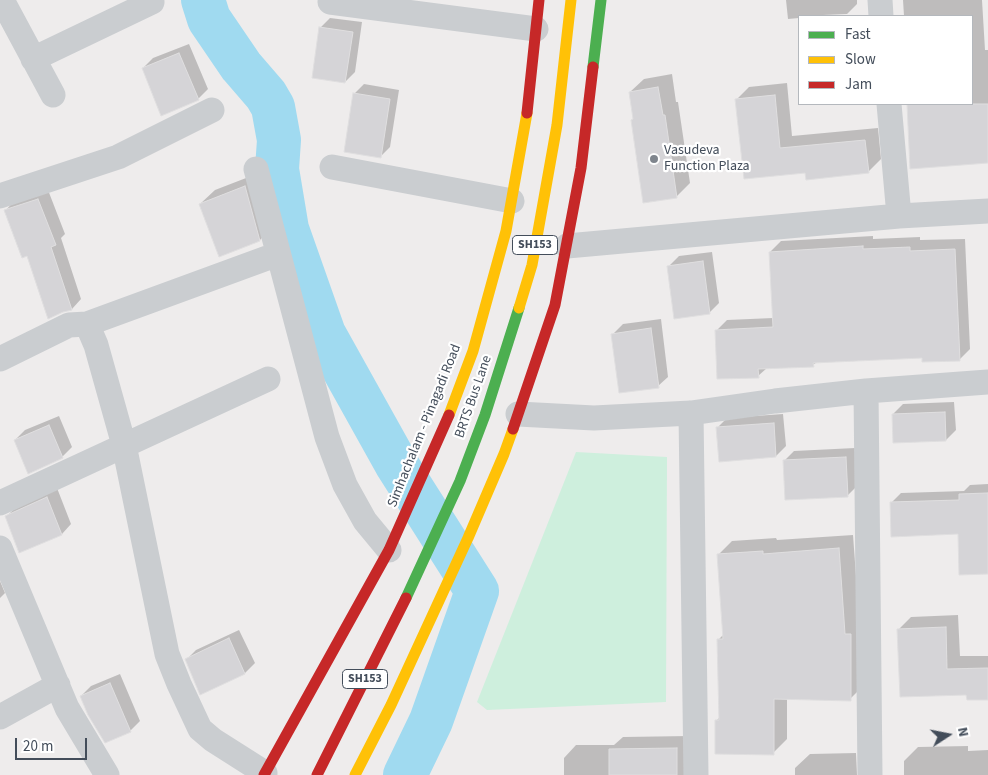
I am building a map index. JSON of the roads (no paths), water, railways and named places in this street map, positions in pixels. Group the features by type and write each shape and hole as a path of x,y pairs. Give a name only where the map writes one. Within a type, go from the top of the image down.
{"main road":[{"name":"Simhachalam - Pinagadi Road","path":"264,774 389,550 448,416 473,352 512,201 526,120 539,0"},
{"name":"BRTS Bus Lane","path":"317,775 414,584 460,481 485,415 532,265 557,124 571,0"},
{"path":"354,775 391,705 468,538 504,454 555,305 568,246 581,168 601,0"}],"street":[{"path":"2,0 53,96"},
{"path":"880,0 881,15"},
{"path":"33,59 152,2"},
{"path":"330,2 536,29"},
{"path":"889,105 899,216"},
{"path":"0,196 118,157 212,110"},
{"path":"332,167 512,201"},
{"path":"256,169 327,437 345,485 365,521 389,550"},
{"path":"568,246 899,216 988,210"},
{"path":"0,359 69,325 87,324 278,254"},
{"path":"87,324 96,345 124,445 166,654 200,729 213,740 264,774"},
{"path":"0,503 268,379"},
{"path":"518,414 594,418 691,413 866,391 988,382"},
{"path":"866,391 870,775"},
{"path":"691,413 696,775"},
{"path":"0,548 67,708 107,775"},
{"path":"0,718 58,685"}],"waterway":[{"path":"203,0 209,19 241,66 266,95 273,107 279,140 277,169 287,229 324,334 397,465 477,591 431,721 405,775"}],"place":[{"name":"Vasudeva Function Plaza","path":"654,159"}]}
